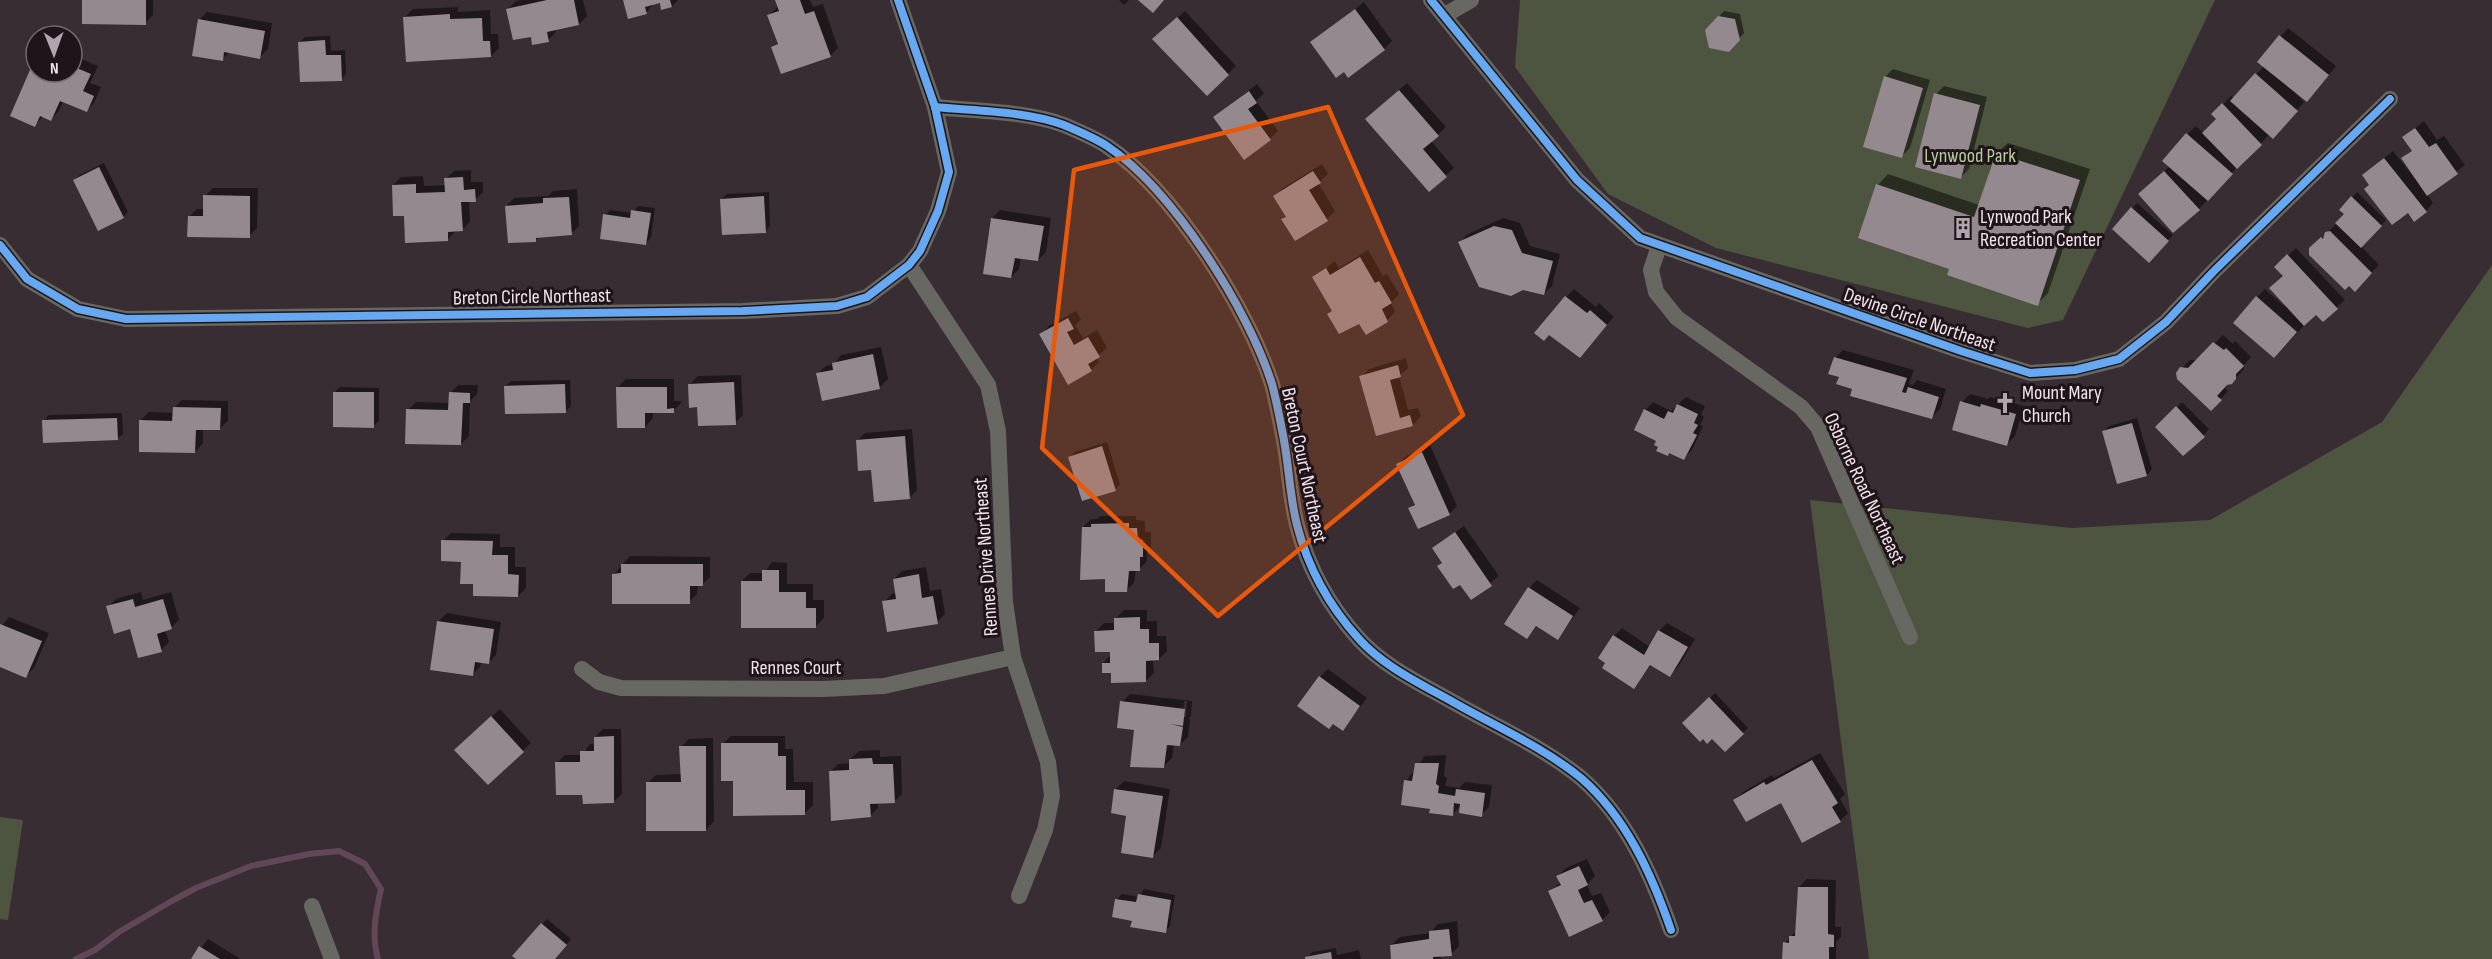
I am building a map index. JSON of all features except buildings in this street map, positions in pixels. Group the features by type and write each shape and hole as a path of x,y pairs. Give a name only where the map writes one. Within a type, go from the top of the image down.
{"street":[{"name":"Breton Circle Northeast","path":"0,245 27,279 78,309 126,319 743,311 837,306 867,297 909,265 920,251 938,211 949,172 934,107 898,0"},
{"path":"1431,0 1445,15 1471,0"},
{"name":"Devine Circle Northeast","path":"1445,15 1577,180 1640,238 2030,373 2075,370 2119,359 2166,322 2214,271 2390,99"},
{"name":"Breton Court Northeast","path":"934,107 1027,117 1062,124 1106,146 1139,171 1185,226 1224,284 1256,345 1272,384 1283,433 1296,524 1310,564 1328,601 1360,641 1390,665 1554,759 1582,780 1610,808 1629,838 1656,889 1671,930"},
{"name":"Osborne Road Northeast","path":"1659,246 1651,270 1656,292 1677,318 1801,407 1818,427 1911,638"},
{"name":"Rennes Drive Northeast","path":"909,265 988,385 998,431 1005,602 1013,657 1048,762 1052,796 1045,830 1019,896"},
{"name":"Rennes Court","path":"582,669 599,682 621,688 823,689 884,686 1013,657"},
{"path":"312,906 332,959"}],"highlighted area":[{"path":"1328,107 1463,415 1218,616 1042,448 1074,170"}],"green space":[{"name":"Lynwood Park","path":"1520,0 2215,0 2063,320 2028,328 1716,248 1608,194 1515,67"},
{"path":"2492,265 2492,959 1869,959 1810,500 2072,528 2210,520 2382,422"},
{"path":"0,817 23,820 8,920 0,919"}],"waterway":[{"path":"76,959 95,950 119,932 196,888 251,866 309,854 339,851 365,864 381,889 375,932 378,959"}],"cycle path":[{"path":"0,245 27,279 78,309 126,319 743,311 837,306 867,297 909,265 920,251 938,211 949,172 935,107 898,0"},
{"path":"1431,0 1577,180 1640,238 2030,373 2075,370 2119,359 2166,322 2214,271 2390,99"},
{"path":"935,107 1017,114 1064,125 1107,146 1132,166 1157,191 1182,221 1227,287 1261,354 1276,401 1294,513 1302,541 1321,586 1338,613 1359,639 1379,658 1535,747 1581,778 1597,793 1636,848 1671,930"}],"place":[{"name":"Lynwood Park Recreation Center","path":"1963,228"},
{"name":"Mount Mary Church","path":"2005,403"}]}
